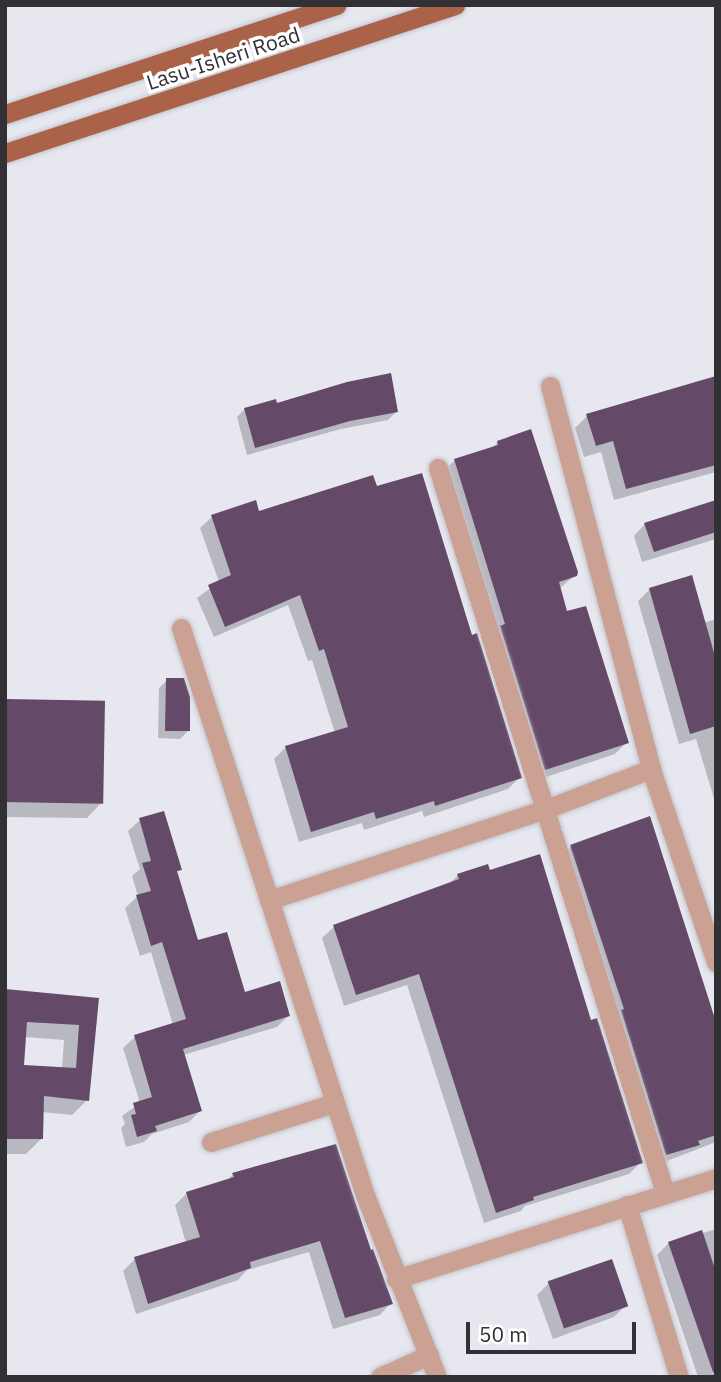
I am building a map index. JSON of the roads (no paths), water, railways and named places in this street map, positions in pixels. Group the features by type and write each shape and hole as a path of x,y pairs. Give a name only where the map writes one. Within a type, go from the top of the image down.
{"main road":[{"name":"Lasu-Isheri Road","path":"5,114 337,5"},
{"name":"Lasu-Isheri Road","path":"5,153 455,5"}],"street":[{"path":"550,386 651,769 712,940 716,962"},
{"path":"438,468 666,1193"},
{"path":"181,628 334,1104 396,1279 437,1377"},
{"path":"268,900 546,808 651,769"},
{"path":"211,1142 334,1104"},
{"path":"396,1279 716,1178"},
{"path":"628,1205 678,1377"},
{"path":"380,1377 429,1355"}]}
